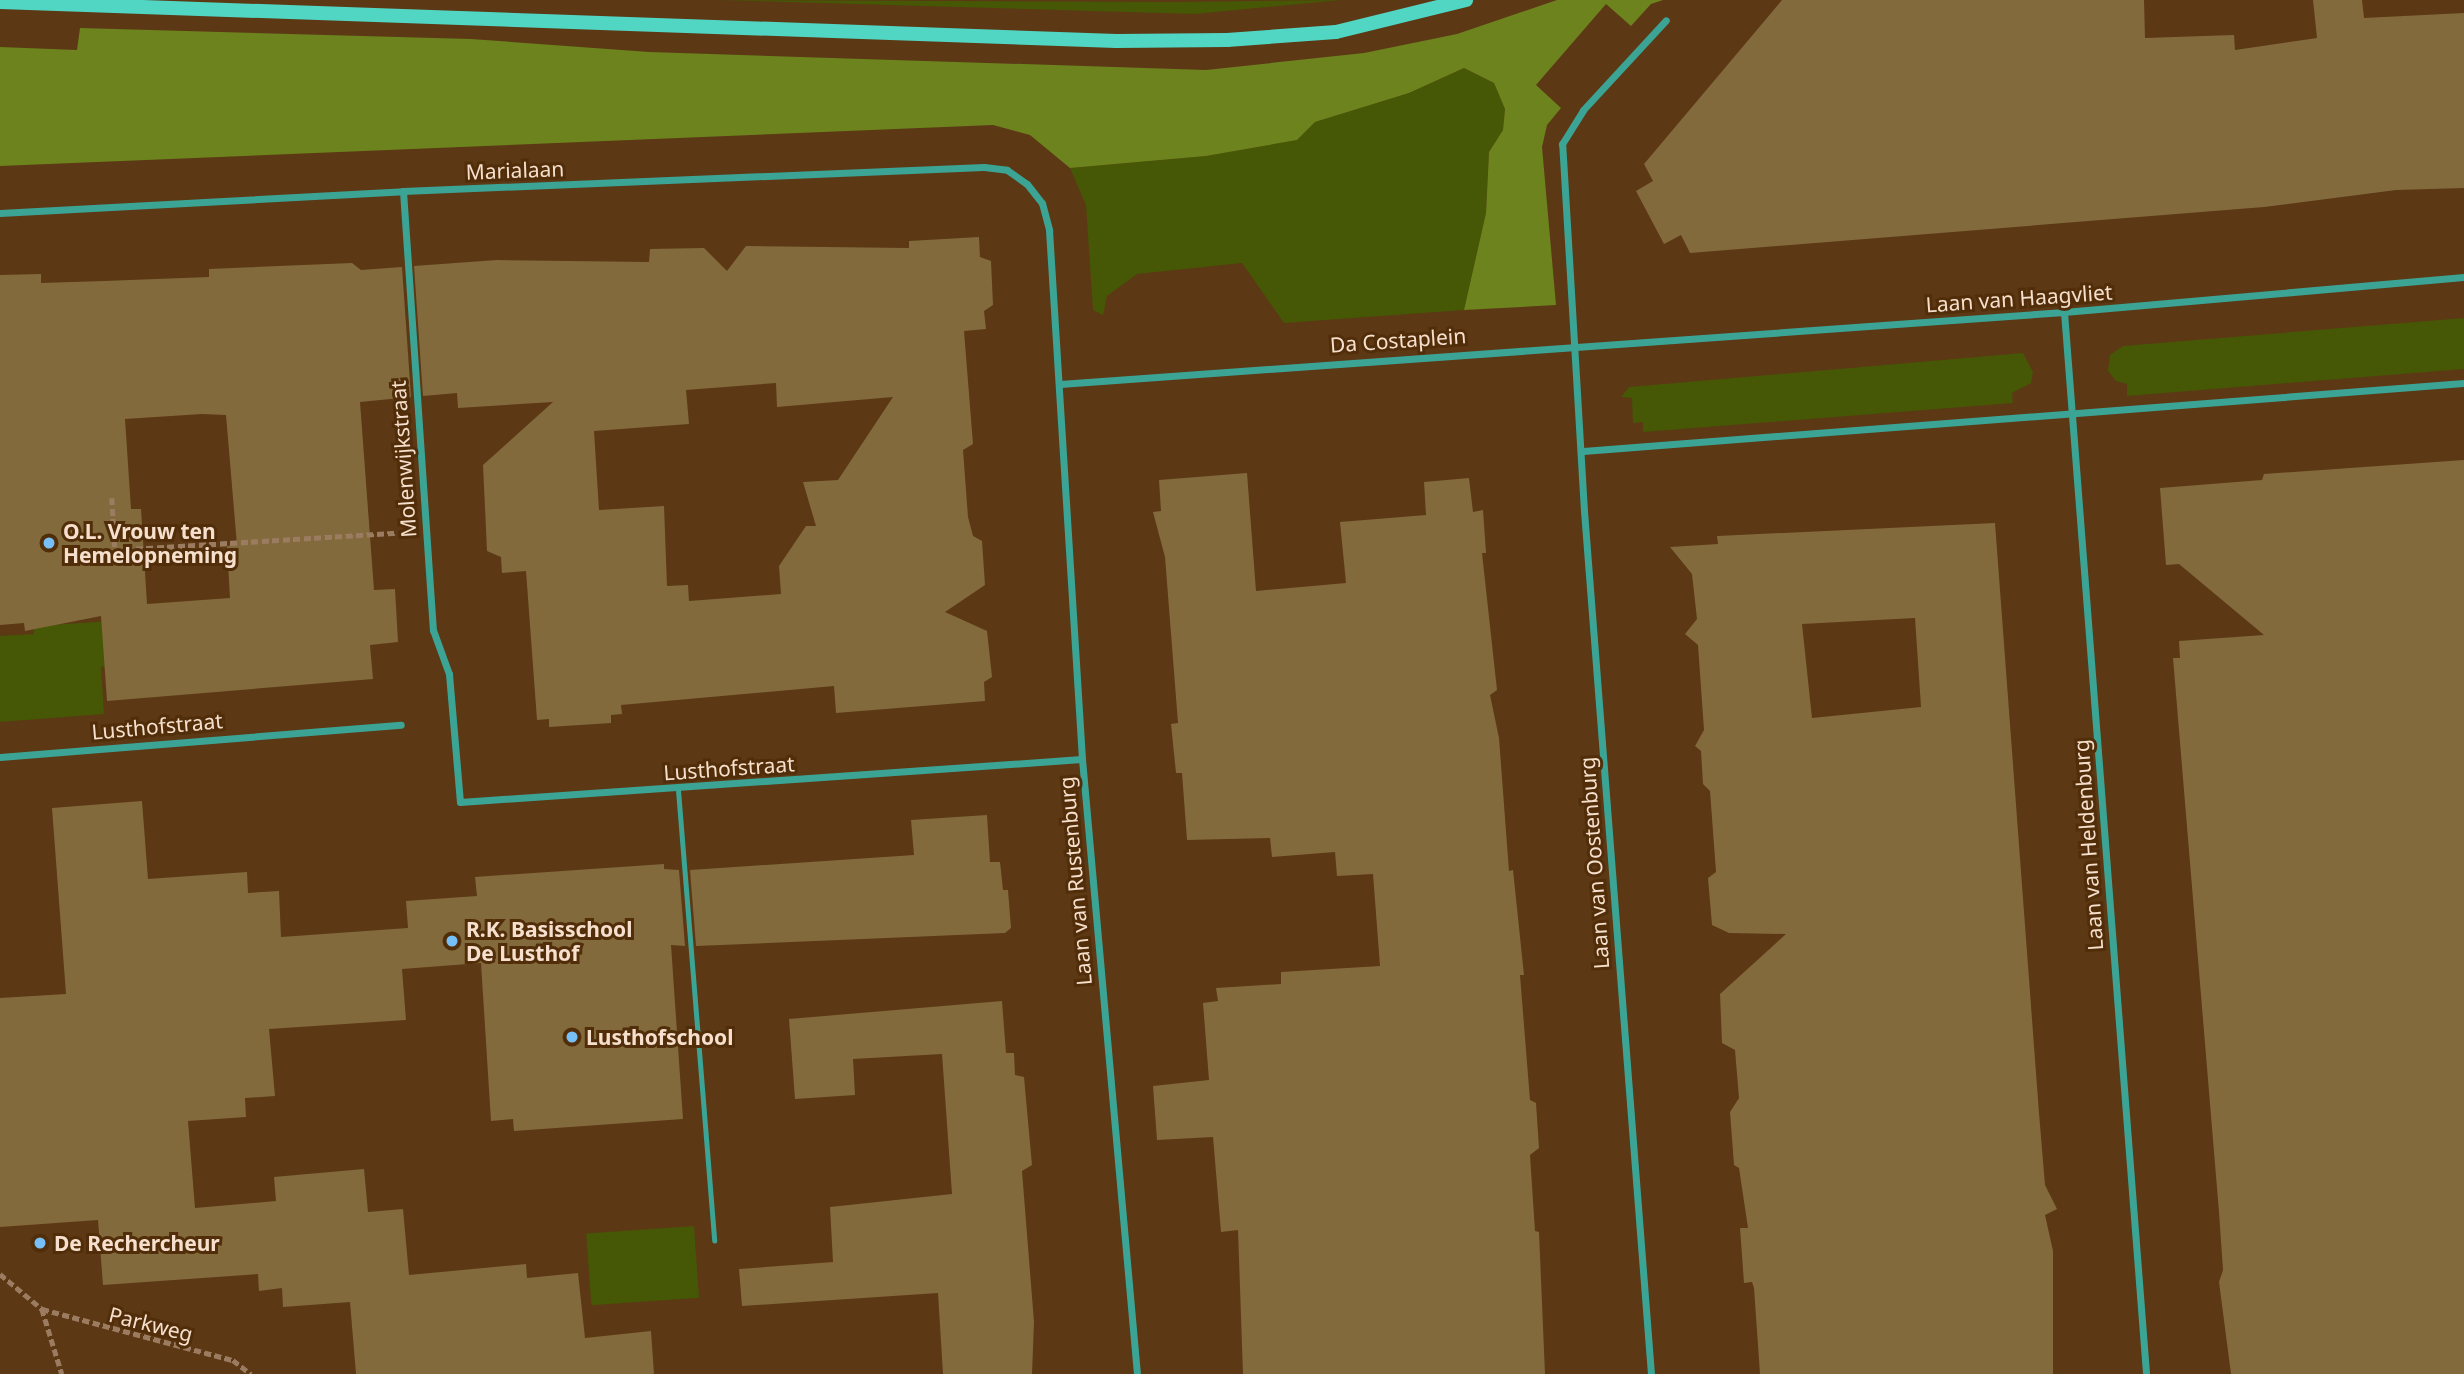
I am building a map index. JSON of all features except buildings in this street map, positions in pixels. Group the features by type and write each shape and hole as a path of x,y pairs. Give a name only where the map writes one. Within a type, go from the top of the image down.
{"main road":[{"path":"0,2 1116,41 1227,40 1336,32 1466,0"}],"street":[{"path":"1577,350 1562,144 1583,110 1666,20"},
{"name":"Marialaan","path":"0,213 402,191 984,167 1007,170 1027,184 1042,203 1049,230 1060,384"},
{"name":"Molenwijkstraat","path":"402,191 433,630 449,674 452,722"},
{"name":"Laan van Haagvliet","path":"1577,350 2064,313 2464,277"},
{"name":"Laan van Heldenburg","path":"2064,313 2146,1374"},
{"name":"Da Costaplein","path":"1060,384 1540,347 1577,350"},
{"name":"Laan van Oostenburg","path":"1577,350 1651,1374"},
{"path":"1583,451 2072,416 2464,383"},
{"name":"Laan van Rustenburg","path":"1060,384 1082,759 1137,1374"},
{"name":"Lusthofstraat","path":"452,722 460,803 678,790 1082,759"},
{"name":"Lusthofstraat","path":"0,757 401,725"}],"lane":[{"path":"678,790 714,1241"}],"path":[{"path":"112,498 115,550 425,531"},
{"path":"0,1274 41,1309 62,1374"},
{"path":"0,1283 8,1281"},
{"name":"Parkweg","path":"41,1309 233,1360 251,1374"}],"green space":[{"path":"719,0 1171,2 1341,0 1195,14"},
{"path":"1557,0 1663,0 1651,4 1631,26 1606,4 1536,85 1561,108 1547,125 1542,147 1556,305 1464,310 1486,213 1489,152 1503,130 1505,109 1494,83 1464,68 1409,93 1315,122 1297,140 1206,156 1070,168 1030,135 993,125 0,166 0,47 77,50 80,28 471,39 649,52 1206,70 1364,53 1457,34"},
{"path":"1464,68 1494,83 1505,109 1503,130 1489,152 1486,213 1464,310 1284,323 1242,263 1137,274 1107,296 1103,315 1093,310 1086,205 1070,168 1206,156 1297,140 1315,122 1409,93"},
{"path":"2464,318 2464,369 2127,396 2127,384 2116,381 2108,371 2110,355 2123,346"},
{"path":"2023,353 2033,372 2031,383 2012,393 2013,403 1643,432 1643,422 1633,423 1632,398 1621,397 1629,387"},
{"path":"112,621 116,665 101,667 104,714 0,722 0,636 34,634 34,626"},
{"path":"694,1226 699,1298 591,1305 586,1234"}],"place":[{"name":"O.L. Vrouw ten Hemelopneming","path":"49,543"},
{"name":"R.K. Basisschool De Lusthof","path":"452,941"},
{"name":"Lusthofschool","path":"572,1037"},
{"name":"De Rechercheur","path":"40,1243"}]}
